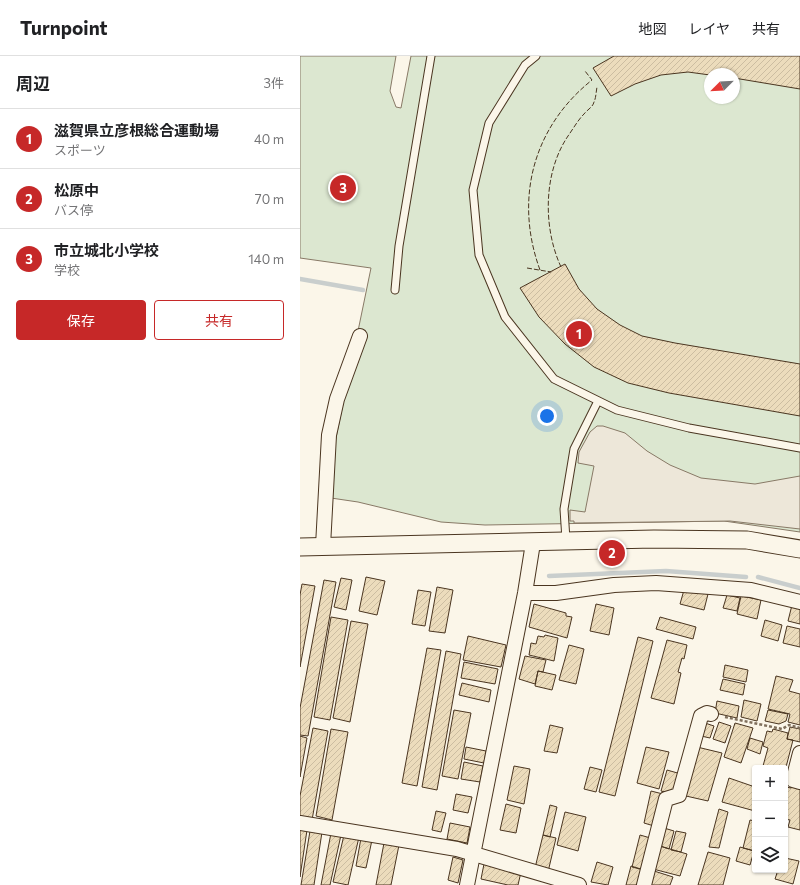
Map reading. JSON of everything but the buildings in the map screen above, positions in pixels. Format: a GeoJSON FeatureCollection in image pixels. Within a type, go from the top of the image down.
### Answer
{"type":"FeatureCollection","features":[{"type":"Feature","properties":{"kind":"street"},"geometry":{"type":"LineString","coordinates":[[323,546],[329,435],[337,398],[360,336]]}},
{"type":"Feature","properties":{"kind":"street"},"geometry":{"type":"LineString","coordinates":[[300,547],[533,543],[654,539],[747,540],[800,549]]}},
{"type":"Feature","properties":{"kind":"street"},"geometry":{"type":"LineString","coordinates":[[467,885],[525,593],[533,543]]}},
{"type":"Feature","properties":{"kind":"street"},"geometry":{"type":"LineString","coordinates":[[525,593],[556,593],[614,585],[656,583],[751,590],[800,602]]}},
{"type":"Feature","properties":{"kind":"street"},"geometry":{"type":"LineString","coordinates":[[644,885],[666,799],[679,795],[701,716],[707,713],[711,714]]}},
{"type":"Feature","properties":{"kind":"street"},"geometry":{"type":"LineString","coordinates":[[800,753],[793,780],[800,782]]}},
{"type":"Feature","properties":{"kind":"street"},"geometry":{"type":"LineString","coordinates":[[300,823],[457,849],[473,855],[579,885]]}},
{"type":"Feature","properties":{"kind":"lane"},"geometry":{"type":"LineString","coordinates":[[395,290],[399,246],[431,56]]}},
{"type":"Feature","properties":{"kind":"lane"},"geometry":{"type":"LineString","coordinates":[[536,56],[525,65],[489,123],[473,190],[479,256],[505,317],[554,378],[617,410],[689,428],[800,448]]}},
{"type":"Feature","properties":{"kind":"lane"},"geometry":{"type":"LineString","coordinates":[[566,542],[564,509],[574,449],[598,401]]}},
{"type":"Feature","properties":{"kind":"path"},"geometry":{"type":"LineString","coordinates":[[711,714],[782,728],[789,725],[800,728]]}},
{"type":"Feature","properties":{"kind":"green space"},"geometry":{"type":"Polygon","coordinates":[[[300,56],[396,56],[390,91],[396,107],[401,108],[411,56],[800,56],[800,532],[724,521],[485,525],[441,522],[358,502],[331,498],[325,491],[371,268],[300,258],[300,56]]]}},
{"type":"Feature","properties":{"kind":"shaded area"},"geometry":{"type":"Polygon","coordinates":[[[597,426],[603,426],[625,433],[647,451],[670,465],[701,478],[755,484],[800,476],[800,529],[730,521],[574,523],[574,521],[570,521],[570,510],[585,512],[594,466],[578,463],[579,452],[590,432],[597,426]]]}},
{"type":"Feature","properties":{"kind":"waterway"},"geometry":{"type":"LineString","coordinates":[[300,279],[363,290]]}},
{"type":"Feature","properties":{"kind":"waterway"},"geometry":{"type":"LineString","coordinates":[[549,576],[666,571],[746,577]]}},
{"type":"Feature","properties":{"kind":"waterway"},"geometry":{"type":"LineString","coordinates":[[758,577],[800,588]]}},
{"type":"Feature","properties":{"kind":"fence"},"geometry":{"type":"LineString","coordinates":[[540,270],[532,243],[529,217],[529,191],[534,166],[543,142],[555,120],[572,99],[592,80],[585,71]]}},
{"type":"Feature","properties":{"kind":"fence"},"geometry":{"type":"LineString","coordinates":[[561,267],[555,252],[551,235],[548,201],[550,183],[560,151],[568,136],[593,104],[597,87]]}},
{"type":"Feature","properties":{"kind":"fence"},"geometry":{"type":"LineString","coordinates":[[527,268],[551,272]]}},
{"type":"Feature","properties":{"kind":"place","name":"市立城北小学校"},"geometry":{"type":"Point","coordinates":[343,188]}},
{"type":"Feature","properties":{"kind":"place","name":"滋賀県立彦根総合運動場"},"geometry":{"type":"Point","coordinates":[579,334]}},
{"type":"Feature","properties":{"kind":"place","name":"松原中"},"geometry":{"type":"Point","coordinates":[612,553]}}]}
